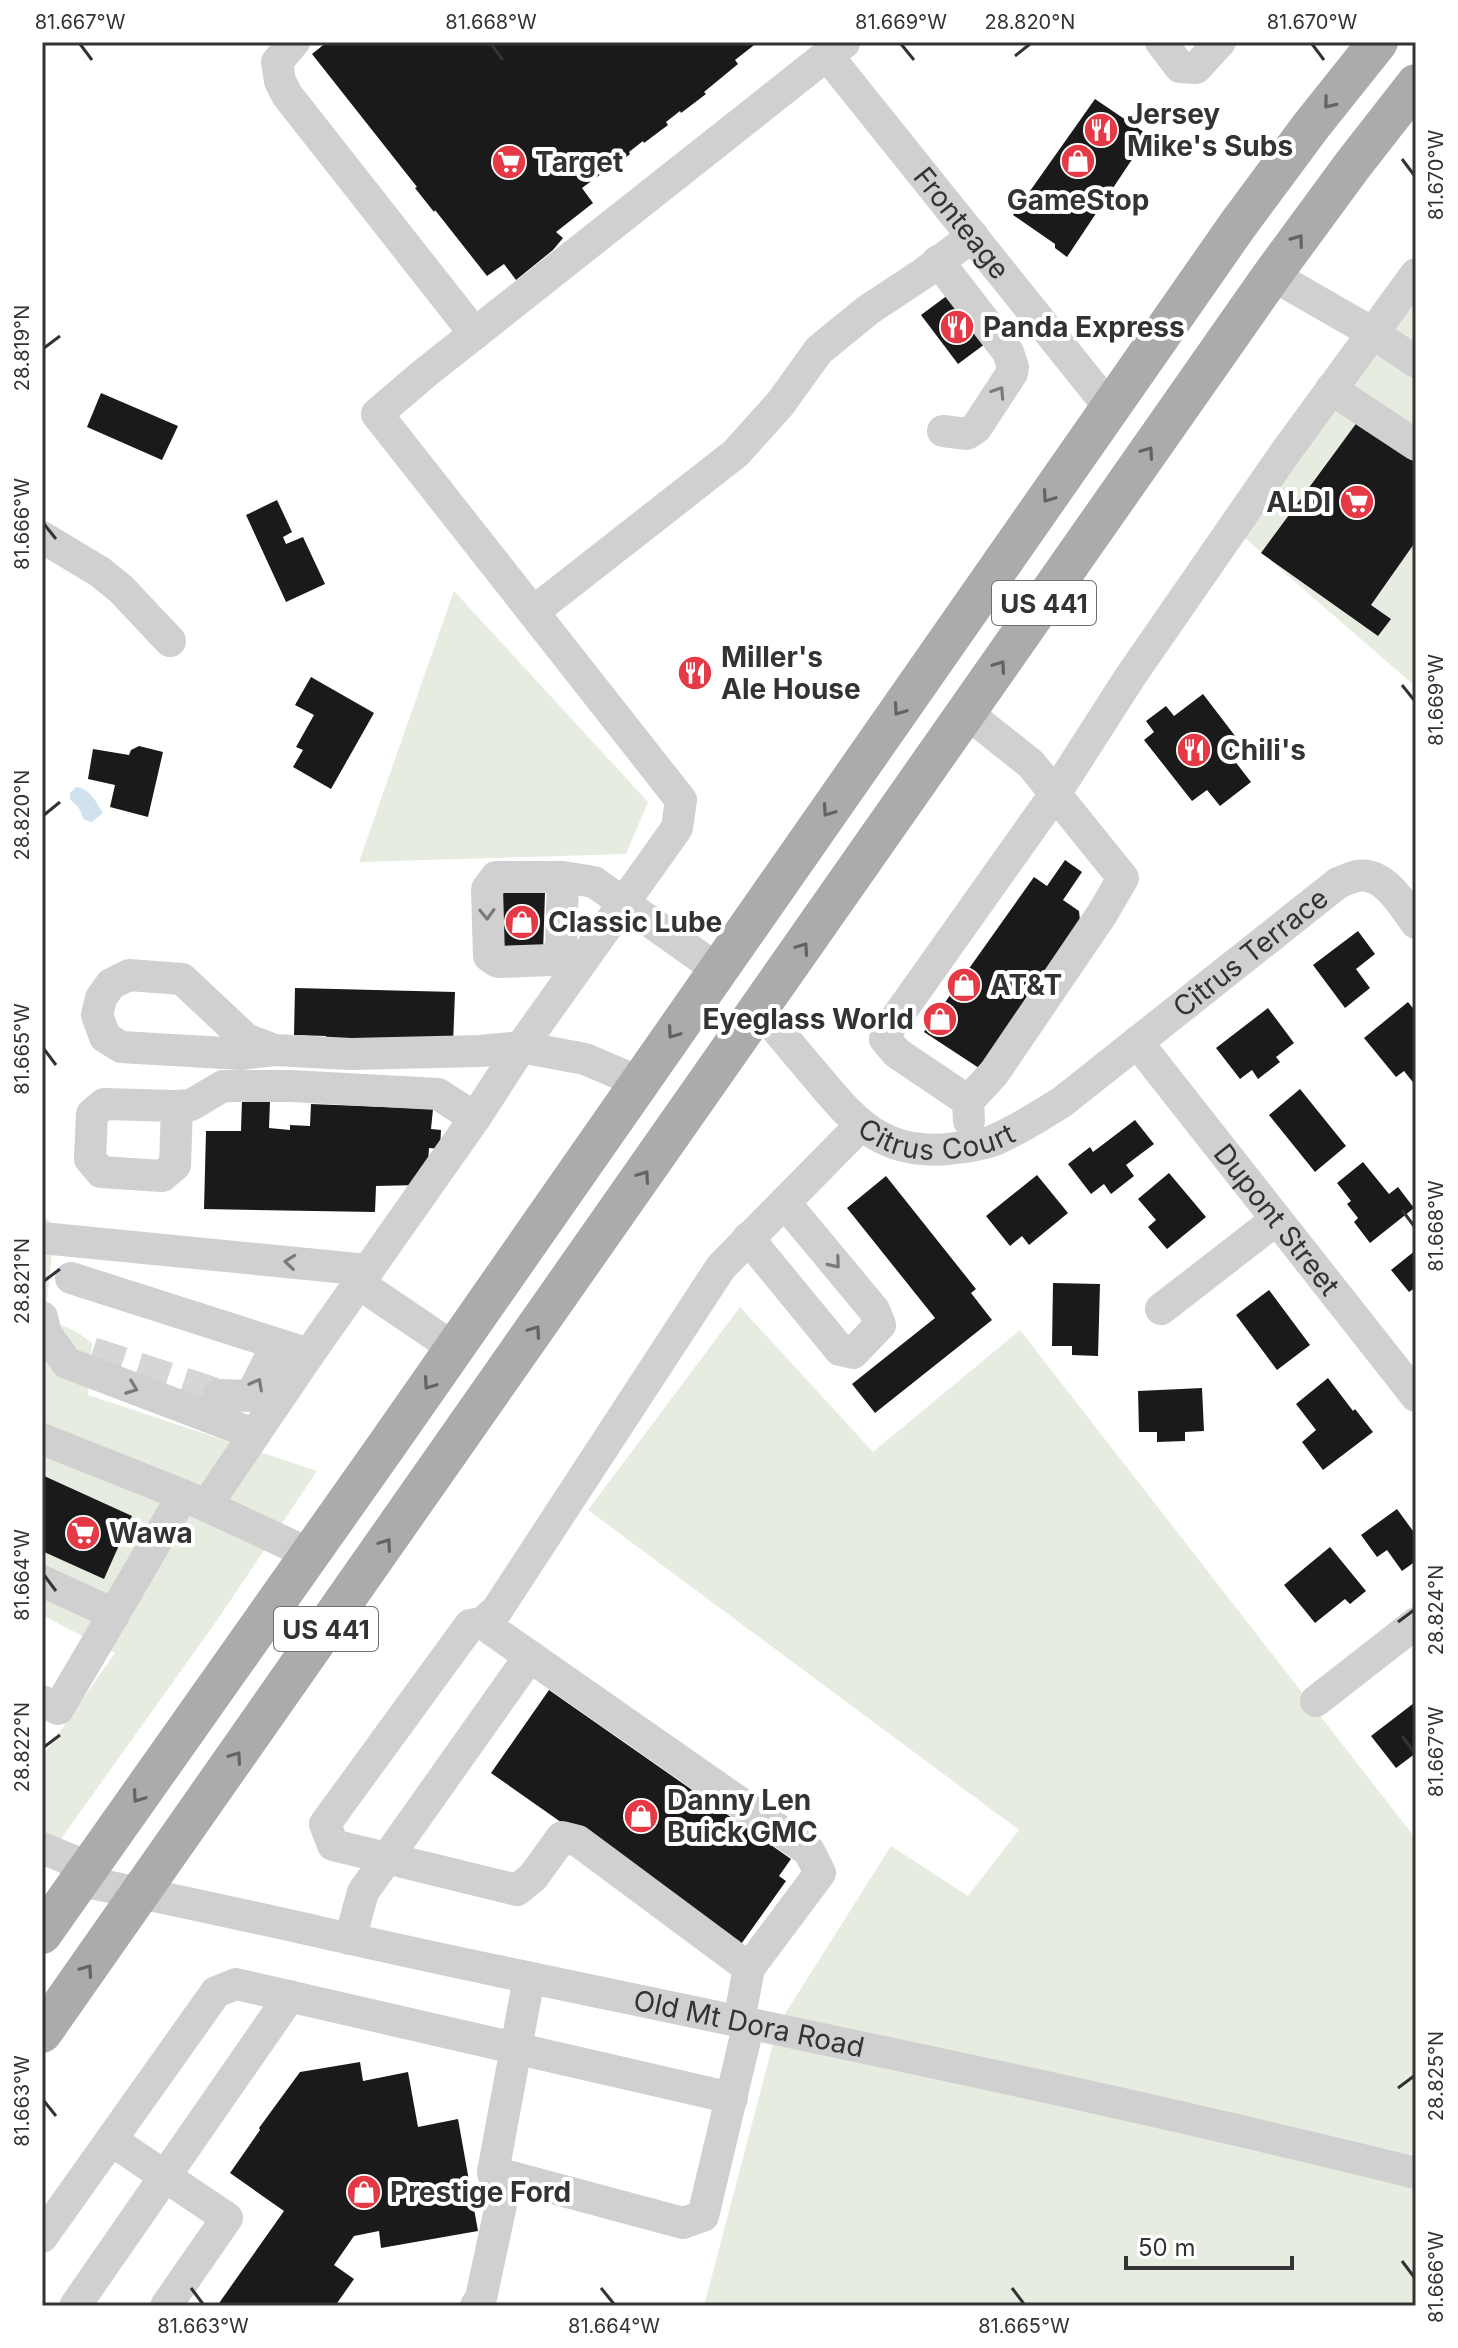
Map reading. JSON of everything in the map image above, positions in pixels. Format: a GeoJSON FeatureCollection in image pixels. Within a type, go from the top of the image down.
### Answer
{"type":"FeatureCollection","features":[{"type":"Feature","properties":{"kind":"main road","name":"US 441"},"geometry":{"type":"LineString","coordinates":[[42,1934],[69,1884],[310,1554],[1246,213],[1378,42]]}},
{"type":"Feature","properties":{"kind":"main road","name":"US 441"},"geometry":{"type":"LineString","coordinates":[[42,2033],[1272,275],[1416,84]]}},
{"type":"Feature","properties":{"kind":"main road"},"geometry":{"type":"LineString","coordinates":[[760,1009],[758,967],[798,854]]}},
{"type":"Feature","properties":{"kind":"main road"},"geometry":{"type":"LineString","coordinates":[[678,1127],[715,1018],[717,969]]}},
{"type":"Feature","properties":{"kind":"street"},"geometry":{"type":"LineString","coordinates":[[294,42],[277,62],[280,81],[287,95],[475,334]]}},
{"type":"Feature","properties":{"kind":"street"},"geometry":{"type":"LineString","coordinates":[[1161,42],[1180,67],[1196,68],[1220,42]]}},
{"type":"Feature","properties":{"kind":"street"},"geometry":{"type":"LineString","coordinates":[[42,1701],[58,1709],[114,1614],[194,1501],[254,1434],[475,1118],[521,1047],[677,828],[681,800],[377,414],[836,49]]}},
{"type":"Feature","properties":{"kind":"street","name":"Fronteage"},"geometry":{"type":"LineString","coordinates":[[836,49],[973,236],[1110,408]]}},
{"type":"Feature","properties":{"kind":"street"},"geometry":{"type":"LineString","coordinates":[[533,612],[736,453],[780,404],[819,350],[868,310],[973,236]]}},
{"type":"Feature","properties":{"kind":"street"},"geometry":{"type":"LineString","coordinates":[[938,261],[1008,352],[1013,367],[976,428],[967,434],[943,431]]}},
{"type":"Feature","properties":{"kind":"street"},"geometry":{"type":"LineString","coordinates":[[1272,275],[1373,333],[1416,362]]}},
{"type":"Feature","properties":{"kind":"street"},"geometry":{"type":"LineString","coordinates":[[968,1101],[897,1053],[885,1039],[887,1031],[1055,794],[1130,677],[1331,389],[1373,333],[1412,289]]}},
{"type":"Feature","properties":{"kind":"street"},"geometry":{"type":"LineString","coordinates":[[1331,389],[1416,445]]}},
{"type":"Feature","properties":{"kind":"street"},"geometry":{"type":"LineString","coordinates":[[42,537],[100,572],[121,589],[170,641]]}},
{"type":"Feature","properties":{"kind":"street"},"geometry":{"type":"LineString","coordinates":[[967,713],[1031,764],[1123,878],[994,1073],[968,1101],[971,1147]]}},
{"type":"Feature","properties":{"kind":"street","name":"Citrus Terrace"},"geometry":{"type":"LineString","coordinates":[[1137,1042],[1338,883],[1357,876],[1378,879],[1396,896],[1416,923]]}},
{"type":"Feature","properties":{"kind":"street"},"geometry":{"type":"LineString","coordinates":[[563,877],[594,882],[717,969]]}},
{"type":"Feature","properties":{"kind":"street"},"geometry":{"type":"LineString","coordinates":[[274,1050],[246,1039],[182,979],[129,975],[111,984],[101,998],[97,1015],[105,1037],[121,1047],[241,1054],[274,1050],[351,1054],[521,1047],[585,1059],[639,1082]]}},
{"type":"Feature","properties":{"kind":"street","name":"Citrus Court"},"geometry":{"type":"LineString","coordinates":[[760,1009],[839,1104],[861,1125],[900,1146],[929,1151],[971,1147],[1017,1130],[1062,1102],[1137,1042]]}},
{"type":"Feature","properties":{"kind":"street","name":"Dupont Street"},"geometry":{"type":"LineString","coordinates":[[1137,1042],[1416,1396]]}},
{"type":"Feature","properties":{"kind":"street"},"geometry":{"type":"LineString","coordinates":[[177,1106],[191,1105],[223,1086],[290,1086],[438,1094],[475,1118]]}},
{"type":"Feature","properties":{"kind":"street"},"geometry":{"type":"LineString","coordinates":[[749,1968],[578,1841],[562,1837],[533,1877],[517,1890],[333,1845],[325,1824],[470,1625],[482,1623],[497,1610],[721,1267],[861,1125]]}},
{"type":"Feature","properties":{"kind":"street"},"geometry":{"type":"LineString","coordinates":[[748,1238],[840,1350],[853,1353],[880,1325],[874,1310],[785,1203]]}},
{"type":"Feature","properties":{"kind":"street"},"geometry":{"type":"LineString","coordinates":[[1161,1309],[1276,1220]]}},
{"type":"Feature","properties":{"kind":"street"},"geometry":{"type":"LineString","coordinates":[[42,1238],[363,1276],[454,1348]]}},
{"type":"Feature","properties":{"kind":"street"},"geometry":{"type":"LineString","coordinates":[[71,1278],[309,1354]]}},
{"type":"Feature","properties":{"kind":"street"},"geometry":{"type":"LineString","coordinates":[[44,1325],[67,1363],[254,1434]]}},
{"type":"Feature","properties":{"kind":"street"},"geometry":{"type":"LineString","coordinates":[[44,1325],[92,1353]]}},
{"type":"Feature","properties":{"kind":"street"},"geometry":{"type":"LineString","coordinates":[[219,1395],[251,1396],[277,1344]]}},
{"type":"Feature","properties":{"kind":"street"},"geometry":{"type":"LineString","coordinates":[[42,1439],[194,1501],[310,1554]]}},
{"type":"Feature","properties":{"kind":"street"},"geometry":{"type":"LineString","coordinates":[[42,1581],[114,1614]]}},
{"type":"Feature","properties":{"kind":"street"},"geometry":{"type":"LineString","coordinates":[[482,1623],[809,1851],[820,1873],[749,1968],[732,2098],[703,2216],[683,2223],[493,2172]]}},
{"type":"Feature","properties":{"kind":"street"},"geometry":{"type":"LineString","coordinates":[[1316,1701],[1416,1623]]}},
{"type":"Feature","properties":{"kind":"street"},"geometry":{"type":"LineString","coordinates":[[350,1939],[363,1892],[530,1656]]}},
{"type":"Feature","properties":{"kind":"street","name":"Old Mt Dora Road"},"geometry":{"type":"LineString","coordinates":[[42,1848],[69,1884],[141,1893],[529,1978],[943,2063],[1416,2173]]}},
{"type":"Feature","properties":{"kind":"street"},"geometry":{"type":"LineString","coordinates":[[476,2306],[481,2298],[501,2205],[493,2172],[529,1978]]}},
{"type":"Feature","properties":{"kind":"street"},"geometry":{"type":"LineString","coordinates":[[42,2237],[216,1992],[236,1984],[732,2098]]}},
{"type":"Feature","properties":{"kind":"street"},"geometry":{"type":"LineString","coordinates":[[75,2306],[290,1996]]}},
{"type":"Feature","properties":{"kind":"street"},"geometry":{"type":"LineString","coordinates":[[111,2140],[227,2218],[166,2306]]}},
{"type":"Feature","properties":{"kind":"shaded area"},"geometry":{"type":"Polygon","coordinates":[[[1416,279],[1416,687],[1231,526],[1416,279]]]}},
{"type":"Feature","properties":{"kind":"shaded area"},"geometry":{"type":"Polygon","coordinates":[[[454,591],[648,802],[626,854],[359,862],[454,591]]]}},
{"type":"Feature","properties":{"kind":"shaded area"},"geometry":{"type":"Polygon","coordinates":[[[42,1214],[55,1227],[45,1318],[77,1332],[92,1343],[88,1395],[317,1471],[220,1616],[58,1843],[42,1836],[42,1757],[115,1653],[42,1615],[42,1214]]]}},
{"type":"Feature","properties":{"kind":"shaded area"},"geometry":{"type":"Polygon","coordinates":[[[740,1307],[873,1452],[1020,1330],[1416,1839],[1416,2161],[783,2017],[891,1846],[968,1896],[1019,1830],[588,1510],[740,1307]]]}},
{"type":"Feature","properties":{"kind":"shaded area"},"geometry":{"type":"Polygon","coordinates":[[[774,2040],[1416,2185],[1416,2306],[704,2306],[774,2040]]]}},
{"type":"Feature","properties":{"kind":"water"},"geometry":{"type":"Polygon","coordinates":[[[76,787],[89,793],[103,813],[92,822],[84,820],[79,808],[70,799],[70,793],[76,787]]]}},
{"type":"Feature","properties":{"kind":"building","name":"Target"},"geometry":{"type":"Polygon","coordinates":[[[327,42],[758,42],[735,60],[738,64],[704,92],[706,94],[666,122],[668,125],[629,152],[607,173],[605,171],[582,188],[593,203],[556,232],[563,238],[553,250],[516,280],[504,264],[487,276],[434,212],[312,54],[327,42]]]}},
{"type":"Feature","properties":{"kind":"building"},"geometry":{"type":"Polygon","coordinates":[[[1095,99],[1151,137],[1136,159],[1133,158],[1067,257],[1055,248],[1055,244],[1013,215],[1095,99]]]}},
{"type":"Feature","properties":{"kind":"building","name":"Panda Express"},"geometry":{"type":"Polygon","coordinates":[[[956,289],[993,338],[958,364],[921,315],[956,289]]]}},
{"type":"Feature","properties":{"kind":"building"},"geometry":{"type":"Polygon","coordinates":[[[101,393],[178,426],[162,460],[87,427],[101,393]]]}},
{"type":"Feature","properties":{"kind":"building","name":"ALDI"},"geometry":{"type":"Polygon","coordinates":[[[1358,421],[1416,463],[1416,541],[1371,605],[1391,619],[1378,636],[1261,553],[1358,421]]]}},
{"type":"Feature","properties":{"kind":"building"},"geometry":{"type":"Polygon","coordinates":[[[277,500],[292,532],[283,537],[286,544],[303,537],[325,584],[286,602],[246,515],[277,500]]]}},
{"type":"Feature","properties":{"kind":"building"},"geometry":{"type":"Polygon","coordinates":[[[311,677],[374,713],[331,789],[293,767],[303,750],[296,747],[314,715],[295,705],[311,677]]]}},
{"type":"Feature","properties":{"kind":"building","name":"Chili's"},"geometry":{"type":"Polygon","coordinates":[[[1203,694],[1242,745],[1230,755],[1251,782],[1220,806],[1207,790],[1192,801],[1144,740],[1154,732],[1146,721],[1166,706],[1174,716],[1203,694]]]}},
{"type":"Feature","properties":{"kind":"building"},"geometry":{"type":"Polygon","coordinates":[[[139,746],[163,752],[148,817],[110,807],[115,785],[88,779],[93,749],[129,755],[139,746]]]}},
{"type":"Feature","properties":{"kind":"building"},"geometry":{"type":"Polygon","coordinates":[[[1065,860],[1082,872],[1063,900],[1079,911],[1080,921],[982,1070],[924,1032],[1034,877],[1047,886],[1065,860]]]}},
{"type":"Feature","properties":{"kind":"building","name":"Classic Lube"},"geometry":{"type":"Polygon","coordinates":[[[502,891],[545,893],[543,953],[500,952],[502,891]]]}},
{"type":"Feature","properties":{"kind":"building"},"geometry":{"type":"Polygon","coordinates":[[[1358,931],[1375,954],[1356,969],[1370,988],[1345,1008],[1313,965],[1358,931]]]}},
{"type":"Feature","properties":{"kind":"building"},"geometry":{"type":"Polygon","coordinates":[[[295,988],[455,992],[453,1044],[294,1035],[295,988]]]}},
{"type":"Feature","properties":{"kind":"building"},"geometry":{"type":"Polygon","coordinates":[[[1408,1002],[1416,1012],[1416,1086],[1404,1071],[1396,1077],[1364,1038],[1408,1002]]]}},
{"type":"Feature","properties":{"kind":"building"},"geometry":{"type":"Polygon","coordinates":[[[1268,1008],[1294,1043],[1276,1057],[1280,1062],[1258,1079],[1252,1070],[1240,1079],[1216,1048],[1268,1008]]]}},
{"type":"Feature","properties":{"kind":"building"},"geometry":{"type":"Polygon","coordinates":[[[1300,1089],[1346,1146],[1315,1172],[1269,1115],[1300,1089]]]}},
{"type":"Feature","properties":{"kind":"building"},"geometry":{"type":"Polygon","coordinates":[[[242,1100],[270,1101],[269,1128],[290,1130],[290,1125],[310,1126],[311,1104],[433,1109],[431,1129],[441,1130],[440,1149],[429,1148],[428,1164],[419,1185],[376,1186],[375,1212],[204,1209],[206,1131],[241,1131],[242,1100]]]}},
{"type":"Feature","properties":{"kind":"building"},"geometry":{"type":"Polygon","coordinates":[[[1135,1120],[1154,1144],[1126,1165],[1134,1176],[1111,1194],[1104,1184],[1091,1194],[1068,1164],[1090,1147],[1093,1152],[1135,1120]]]}},
{"type":"Feature","properties":{"kind":"building"},"geometry":{"type":"Polygon","coordinates":[[[1363,1162],[1389,1194],[1398,1187],[1414,1208],[1370,1243],[1354,1222],[1358,1218],[1347,1204],[1351,1201],[1337,1183],[1363,1162]]]}},
{"type":"Feature","properties":{"kind":"building"},"geometry":{"type":"Polygon","coordinates":[[[1169,1173],[1206,1217],[1167,1249],[1148,1227],[1156,1220],[1138,1199],[1169,1173]]]}},
{"type":"Feature","properties":{"kind":"building"},"geometry":{"type":"Polygon","coordinates":[[[1037,1175],[1068,1213],[1029,1245],[1022,1236],[1010,1246],[986,1216],[1037,1175]]]}},
{"type":"Feature","properties":{"kind":"building"},"geometry":{"type":"Polygon","coordinates":[[[886,1176],[976,1289],[971,1293],[992,1320],[875,1413],[852,1384],[935,1318],[847,1208],[886,1176]]]}},
{"type":"Feature","properties":{"kind":"building"},"geometry":{"type":"Polygon","coordinates":[[[1416,1250],[1416,1287],[1409,1292],[1391,1270],[1416,1250]]]}},
{"type":"Feature","properties":{"kind":"building"},"geometry":{"type":"Polygon","coordinates":[[[1053,1283],[1100,1284],[1098,1356],[1072,1355],[1072,1346],[1052,1346],[1053,1283]]]}},
{"type":"Feature","properties":{"kind":"building"},"geometry":{"type":"Polygon","coordinates":[[[1269,1290],[1310,1345],[1277,1370],[1236,1315],[1269,1290]]]}},
{"type":"Feature","properties":{"kind":"building"},"geometry":{"type":"Polygon","coordinates":[[[1328,1378],[1373,1432],[1323,1470],[1302,1442],[1316,1430],[1296,1404],[1328,1378]]]}},
{"type":"Feature","properties":{"kind":"building"},"geometry":{"type":"Polygon","coordinates":[[[1202,1388],[1204,1431],[1185,1432],[1185,1441],[1157,1442],[1157,1432],[1139,1432],[1138,1391],[1202,1388]]]}},
{"type":"Feature","properties":{"kind":"building","name":"Wawa"},"geometry":{"type":"Polygon","coordinates":[[[42,1475],[132,1516],[104,1579],[42,1551],[42,1475]]]}},
{"type":"Feature","properties":{"kind":"building"},"geometry":{"type":"Polygon","coordinates":[[[1397,1509],[1413,1531],[1416,1529],[1416,1561],[1402,1571],[1387,1550],[1377,1557],[1361,1535],[1397,1509]]]}},
{"type":"Feature","properties":{"kind":"building"},"geometry":{"type":"Polygon","coordinates":[[[1330,1547],[1366,1591],[1350,1604],[1345,1599],[1315,1623],[1284,1585],[1330,1547]]]}},
{"type":"Feature","properties":{"kind":"building","name":"Danny Len Buick GMC"},"geometry":{"type":"Polygon","coordinates":[[[549,1690],[791,1859],[779,1876],[786,1881],[739,1947],[491,1773],[549,1690]]]}},
{"type":"Feature","properties":{"kind":"building"},"geometry":{"type":"Polygon","coordinates":[[[1414,1703],[1416,1753],[1396,1768],[1371,1736],[1414,1703]]]}},
{"type":"Feature","properties":{"kind":"building","name":"Prestige Ford"},"geometry":{"type":"Polygon","coordinates":[[[360,2062],[363,2081],[408,2072],[418,2127],[458,2119],[478,2231],[381,2248],[379,2231],[354,2236],[334,2265],[354,2279],[335,2306],[217,2306],[284,2211],[230,2173],[300,2072],[360,2062]]]}},
{"type":"Feature","properties":{"kind":"tunnel"},"geometry":{"type":"LineString","coordinates":[[92,1353],[219,1395]]}},
{"type":"Feature","properties":{"kind":"place","name":"Jersey Mike's Subs"},"geometry":{"type":"Point","coordinates":[1101,130]}},
{"type":"Feature","properties":{"kind":"place","name":"GameStop"},"geometry":{"type":"Point","coordinates":[1078,161]}},
{"type":"Feature","properties":{"kind":"place","name":"Target"},"geometry":{"type":"Point","coordinates":[509,162]}},
{"type":"Feature","properties":{"kind":"place","name":"Panda Express"},"geometry":{"type":"Point","coordinates":[957,327]}},
{"type":"Feature","properties":{"kind":"place","name":"ALDI"},"geometry":{"type":"Point","coordinates":[1357,502]}},
{"type":"Feature","properties":{"kind":"place","name":"Miller's Ale House"},"geometry":{"type":"Point","coordinates":[695,673]}},
{"type":"Feature","properties":{"kind":"place","name":"Chili's"},"geometry":{"type":"Point","coordinates":[1194,750]}},
{"type":"Feature","properties":{"kind":"place","name":"Classic Lube"},"geometry":{"type":"Point","coordinates":[522,922]}},
{"type":"Feature","properties":{"kind":"place","name":"AT&T"},"geometry":{"type":"Point","coordinates":[964,985]}},
{"type":"Feature","properties":{"kind":"place","name":"Eyeglass World"},"geometry":{"type":"Point","coordinates":[940,1019]}},
{"type":"Feature","properties":{"kind":"place","name":"Wawa"},"geometry":{"type":"Point","coordinates":[83,1533]}},
{"type":"Feature","properties":{"kind":"place","name":"Danny Len Buick GMC"},"geometry":{"type":"Point","coordinates":[641,1816]}},
{"type":"Feature","properties":{"kind":"place","name":"Prestige Ford"},"geometry":{"type":"Point","coordinates":[364,2192]}}]}
